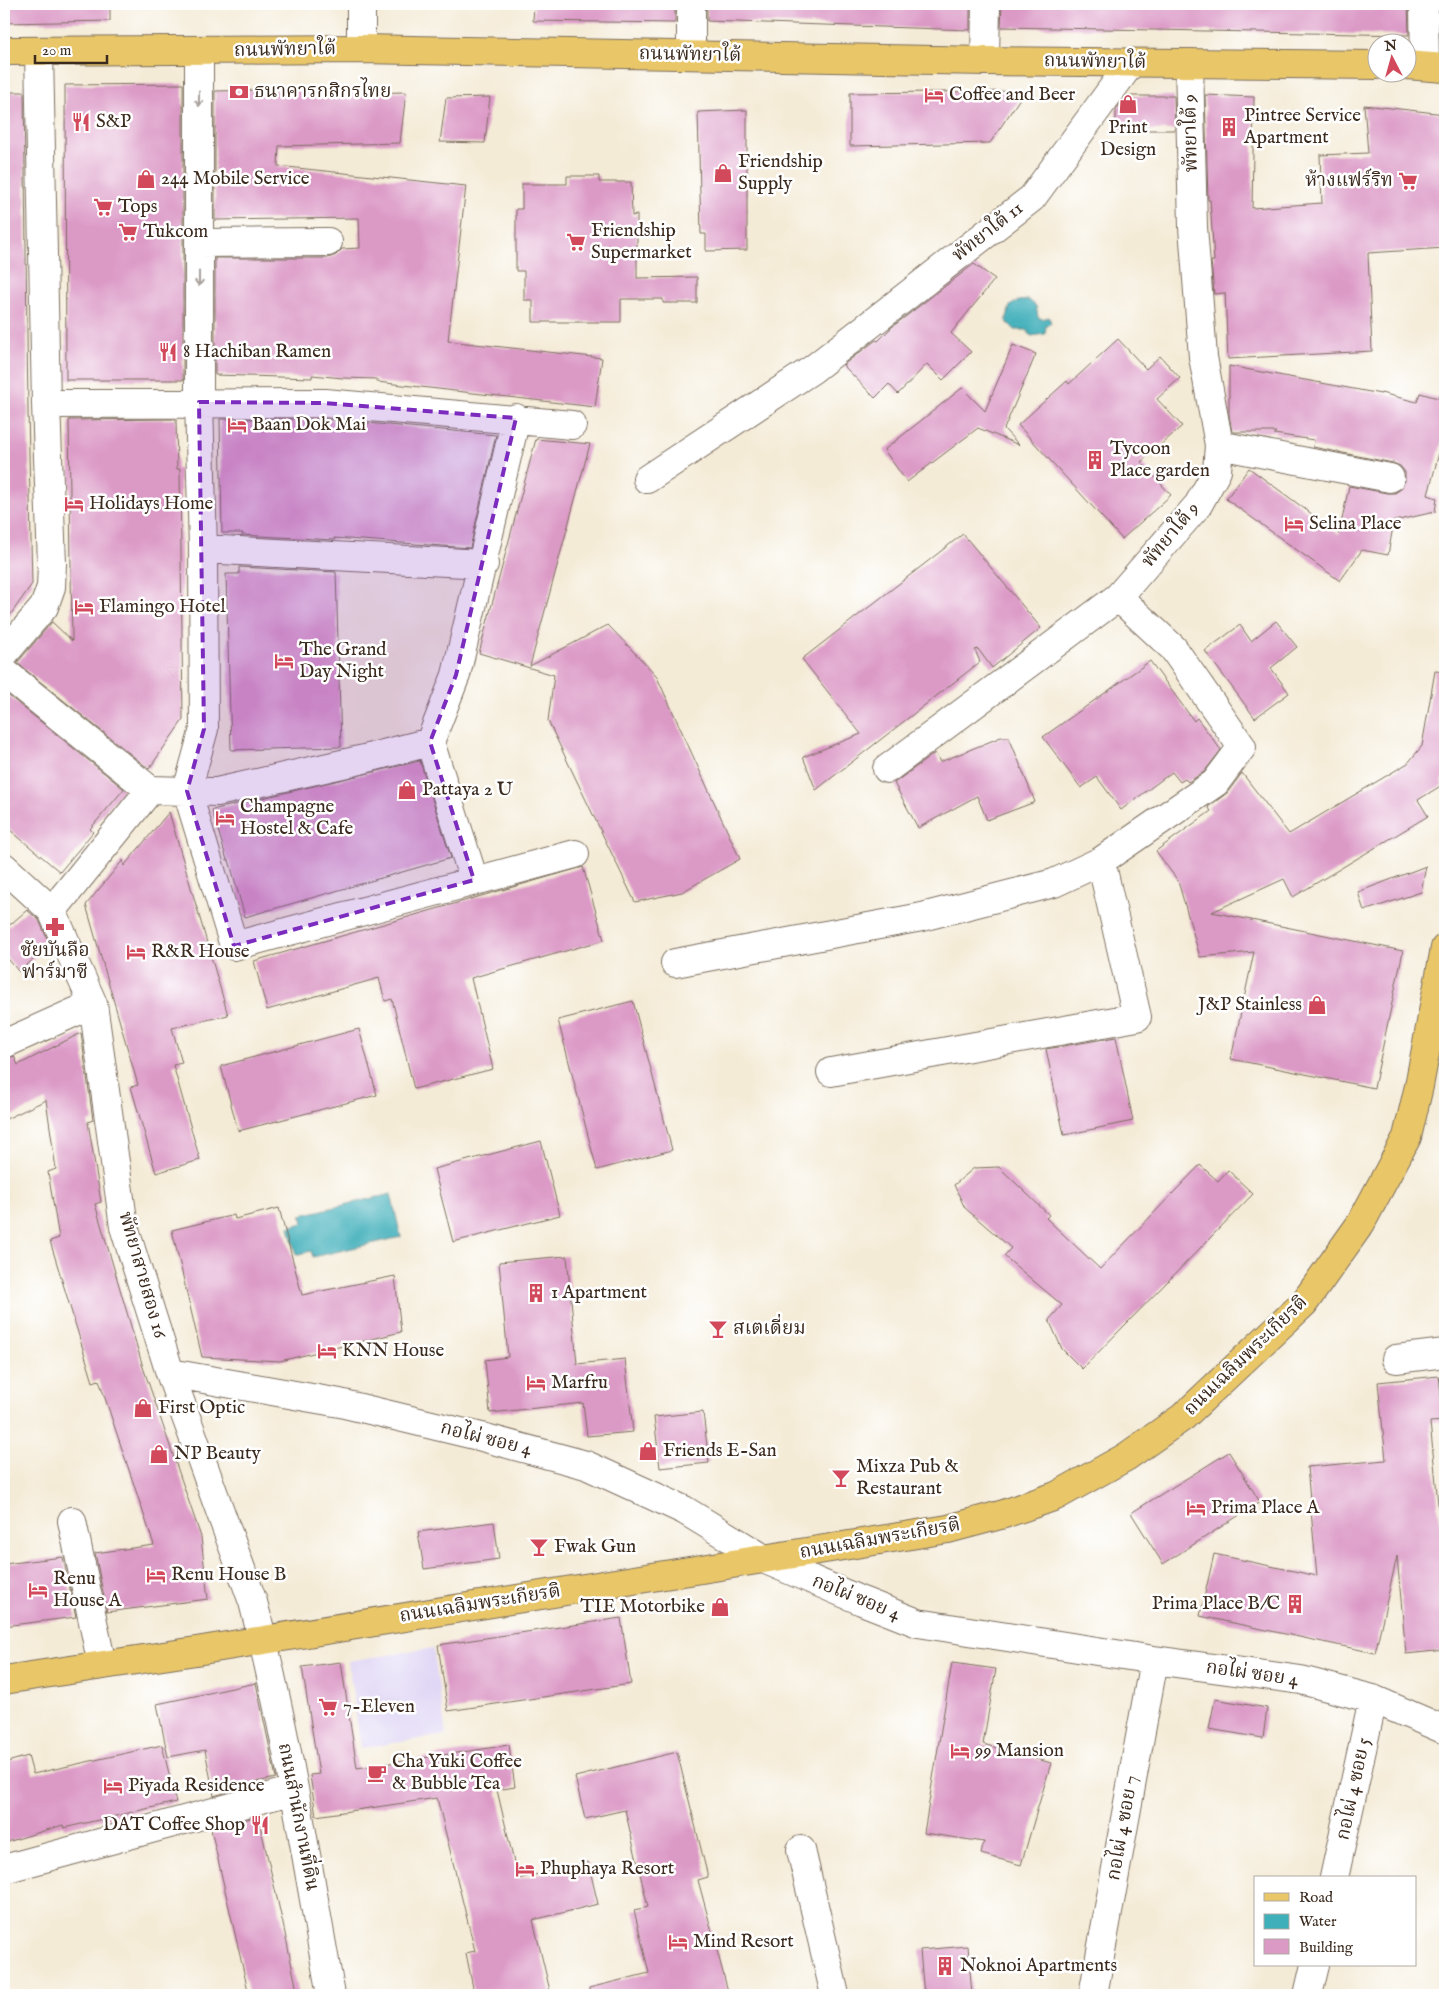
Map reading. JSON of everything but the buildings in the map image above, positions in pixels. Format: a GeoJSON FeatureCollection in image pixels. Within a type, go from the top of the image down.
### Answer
{"type":"FeatureCollection","features":[{"type":"Feature","properties":{"kind":"main road","name":"ถนนพัทยาใต้"},"geometry":{"type":"LineString","coordinates":[[4,51],[361,49],[985,61],[1366,65]]}},
{"type":"Feature","properties":{"kind":"main road","name":"ถนนเฉลิมพระเกียรติ"},"geometry":{"type":"LineString","coordinates":[[4,1680],[766,1560],[948,1529],[1004,1514],[1056,1496],[1126,1457],[1183,1417],[1263,1344],[1304,1303],[1361,1223],[1407,1137],[1419,1086],[1445,948]]}},
{"type":"Feature","properties":{"kind":"street"},"geometry":{"type":"LineString","coordinates":[[361,4],[361,49]]}},
{"type":"Feature","properties":{"kind":"street"},"geometry":{"type":"LineString","coordinates":[[691,4],[691,56]]}},
{"type":"Feature","properties":{"kind":"street"},"geometry":{"type":"LineString","coordinates":[[985,61],[986,4]]}},
{"type":"Feature","properties":{"kind":"street"},"geometry":{"type":"LineString","coordinates":[[1424,4],[1426,66]]}},
{"type":"Feature","properties":{"kind":"street"},"geometry":{"type":"LineString","coordinates":[[4,654],[44,607],[51,587],[52,564],[46,404],[39,51]]}},
{"type":"Feature","properties":{"kind":"street"},"geometry":{"type":"LineString","coordinates":[[199,51],[199,402],[203,550],[204,729],[187,792],[234,946],[575,854]]}},
{"type":"Feature","properties":{"kind":"street","name":"พัทยาใต้ 11"},"geometry":{"type":"LineString","coordinates":[[647,479],[813,369],[1032,198],[1130,63]]}},
{"type":"Feature","properties":{"kind":"street","name":"พัทยาใต้ 9"},"geometry":{"type":"LineString","coordinates":[[887,769],[1118,597],[1198,505],[1218,472],[1220,445],[1203,357],[1192,226],[1189,63]]}},
{"type":"Feature","properties":{"kind":"street"},"geometry":{"type":"LineString","coordinates":[[199,243],[328,242]]}},
{"type":"Feature","properties":{"kind":"street"},"geometry":{"type":"LineString","coordinates":[[46,404],[325,402],[516,418],[572,425]]}},
{"type":"Feature","properties":{"kind":"street"},"geometry":{"type":"LineString","coordinates":[[474,880],[430,742],[456,676],[484,564],[516,418]]}},
{"type":"Feature","properties":{"kind":"street"},"geometry":{"type":"LineString","coordinates":[[1220,445],[1390,478]]}},
{"type":"Feature","properties":{"kind":"street"},"geometry":{"type":"LineString","coordinates":[[203,550],[484,564]]}},
{"type":"Feature","properties":{"kind":"street"},"geometry":{"type":"LineString","coordinates":[[675,963],[922,917],[1054,883],[1102,860],[1214,783],[1242,747],[1174,648],[1118,597]]}},
{"type":"Feature","properties":{"kind":"street"},"geometry":{"type":"LineString","coordinates":[[4,672],[150,790],[217,792],[360,760],[430,742]]}},
{"type":"Feature","properties":{"kind":"street"},"geometry":{"type":"LineString","coordinates":[[52,911],[150,790]]}},
{"type":"Feature","properties":{"kind":"street"},"geometry":{"type":"LineString","coordinates":[[831,1072],[1137,1017],[1102,860]]}},
{"type":"Feature","properties":{"kind":"street","name":"พัทยาสายสอง 16"},"geometry":{"type":"LineString","coordinates":[[4,867],[52,911],[93,1004],[124,1227],[170,1373],[253,1602],[263,1639]]}},
{"type":"Feature","properties":{"kind":"street"},"geometry":{"type":"LineString","coordinates":[[4,1044],[93,1004]]}},
{"type":"Feature","properties":{"kind":"street"},"geometry":{"type":"LineString","coordinates":[[1396,1360],[1445,1353]]}},
{"type":"Feature","properties":{"kind":"street","name":"กอไผ่ ซอย 4"},"geometry":{"type":"LineString","coordinates":[[170,1373],[340,1403],[482,1436],[586,1465],[684,1510],[766,1560],[918,1623],[1154,1660],[1301,1680],[1374,1700],[1445,1730]]}},
{"type":"Feature","properties":{"kind":"street"},"geometry":{"type":"LineString","coordinates":[[72,1521],[102,1665]]}},
{"type":"Feature","properties":{"kind":"street","name":"ถนนสำนักงานที่ดิน"},"geometry":{"type":"LineString","coordinates":[[263,1639],[294,1790],[331,1995]]}},
{"type":"Feature","properties":{"kind":"street","name":"กอไผ่ 4 ซอย 7"},"geometry":{"type":"LineString","coordinates":[[1093,1995],[1154,1660]]}},
{"type":"Feature","properties":{"kind":"street","name":"กอไผ่ 4 ซอย 5"},"geometry":{"type":"LineString","coordinates":[[1334,1876],[1374,1700]]}},
{"type":"Feature","properties":{"kind":"street"},"geometry":{"type":"LineString","coordinates":[[4,1869],[294,1790]]}},
{"type":"Feature","properties":{"kind":"street"},"geometry":{"type":"LineString","coordinates":[[801,1850],[835,1995]]}},
{"type":"Feature","properties":{"kind":"street"},"geometry":{"type":"LineString","coordinates":[[1308,1995],[1315,1966]]}},
{"type":"Feature","properties":{"kind":"highlighted area"},"geometry":{"type":"Polygon","coordinates":[[[199,402],[325,403],[516,418],[456,675],[430,742],[474,880],[234,946],[187,791],[204,729],[199,402]]]}},
{"type":"Feature","properties":{"kind":"shaded area"},"geometry":{"type":"Polygon","coordinates":[[[433,1648],[446,1735],[361,1748],[348,1661],[433,1648]]]}},
{"type":"Feature","properties":{"kind":"water"},"geometry":{"type":"Polygon","coordinates":[[[1029,300],[1036,306],[1038,317],[1042,319],[1049,317],[1051,323],[1046,326],[1045,334],[1031,336],[1027,330],[1015,330],[1006,321],[1010,306],[1018,301],[1029,300]]]}},
{"type":"Feature","properties":{"kind":"water"},"geometry":{"type":"Polygon","coordinates":[[[391,1194],[401,1237],[313,1257],[311,1251],[296,1255],[289,1227],[303,1223],[301,1215],[391,1194]]]}},
{"type":"Feature","properties":{"kind":"place","name":"ธนาคารกสิกรไทย"},"geometry":{"type":"Point","coordinates":[239,92]}},
{"type":"Feature","properties":{"kind":"place","name":"Coffee and Beer"},"geometry":{"type":"Point","coordinates":[934,95]}},
{"type":"Feature","properties":{"kind":"place","name":"Print Design"},"geometry":{"type":"Point","coordinates":[1128,104]}},
{"type":"Feature","properties":{"kind":"place","name":"S&P"},"geometry":{"type":"Point","coordinates":[81,122]}},
{"type":"Feature","properties":{"kind":"place","name":"Pintree Service Apartment"},"geometry":{"type":"Point","coordinates":[1229,127]}},
{"type":"Feature","properties":{"kind":"place","name":"Friendship Supply"},"geometry":{"type":"Point","coordinates":[723,173]}},
{"type":"Feature","properties":{"kind":"place","name":"244 Mobile Service"},"geometry":{"type":"Point","coordinates":[146,179]}},
{"type":"Feature","properties":{"kind":"place","name":"ห้างแฟร์ริท"},"geometry":{"type":"Point","coordinates":[1408,181]}},
{"type":"Feature","properties":{"kind":"place","name":"Tops"},"geometry":{"type":"Point","coordinates":[103,207]}},
{"type":"Feature","properties":{"kind":"place","name":"Tukcom"},"geometry":{"type":"Point","coordinates":[128,232]}},
{"type":"Feature","properties":{"kind":"place","name":"Friendship Supermarket"},"geometry":{"type":"Point","coordinates":[576,242]}},
{"type":"Feature","properties":{"kind":"place","name":"8 Hachiban Ramen"},"geometry":{"type":"Point","coordinates":[168,352]}},
{"type":"Feature","properties":{"kind":"place","name":"Baan Dok Mai"},"geometry":{"type":"Point","coordinates":[237,425]}},
{"type":"Feature","properties":{"kind":"place","name":"Tycoon Place garden"},"geometry":{"type":"Point","coordinates":[1095,460]}},
{"type":"Feature","properties":{"kind":"place","name":"Holidays Home"},"geometry":{"type":"Point","coordinates":[74,504]}},
{"type":"Feature","properties":{"kind":"place","name":"Selina Place"},"geometry":{"type":"Point","coordinates":[1294,524]}},
{"type":"Feature","properties":{"kind":"place","name":"Flamingo Hotel"},"geometry":{"type":"Point","coordinates":[84,607]}},
{"type":"Feature","properties":{"kind":"place","name":"The Grand Day Night"},"geometry":{"type":"Point","coordinates":[284,661]}},
{"type":"Feature","properties":{"kind":"place","name":"Pattaya 2 U"},"geometry":{"type":"Point","coordinates":[407,790]}},
{"type":"Feature","properties":{"kind":"place","name":"Champagne Hostel & Cafe"},"geometry":{"type":"Point","coordinates":[225,818]}},
{"type":"Feature","properties":{"kind":"place","name":"ชัยบันลือ ฟาร์มาซี"},"geometry":{"type":"Point","coordinates":[55,927]}},
{"type":"Feature","properties":{"kind":"place","name":"R&R House"},"geometry":{"type":"Point","coordinates":[136,952]}},
{"type":"Feature","properties":{"kind":"place","name":"J&P Stainless"},"geometry":{"type":"Point","coordinates":[1317,1005]}},
{"type":"Feature","properties":{"kind":"place","name":"1 Apartment"},"geometry":{"type":"Point","coordinates":[536,1293]}},
{"type":"Feature","properties":{"kind":"place","name":"สเตเดี่ยม"},"geometry":{"type":"Point","coordinates":[718,1329]}},
{"type":"Feature","properties":{"kind":"place","name":"KNN House"},"geometry":{"type":"Point","coordinates":[327,1351]}},
{"type":"Feature","properties":{"kind":"place","name":"Marfru"},"geometry":{"type":"Point","coordinates":[536,1383]}},
{"type":"Feature","properties":{"kind":"place","name":"First Optic"},"geometry":{"type":"Point","coordinates":[143,1408]}},
{"type":"Feature","properties":{"kind":"place","name":"Friends E-San"},"geometry":{"type":"Point","coordinates":[648,1451]}},
{"type":"Feature","properties":{"kind":"place","name":"NP Beauty"},"geometry":{"type":"Point","coordinates":[159,1454]}},
{"type":"Feature","properties":{"kind":"place","name":"Mixza Pub & Restaurant"},"geometry":{"type":"Point","coordinates":[841,1478]}},
{"type":"Feature","properties":{"kind":"place","name":"Prima Place A"},"geometry":{"type":"Point","coordinates":[1196,1508]}},
{"type":"Feature","properties":{"kind":"place","name":"Fwak Gun"},"geometry":{"type":"Point","coordinates":[539,1547]}},
{"type":"Feature","properties":{"kind":"place","name":"Renu House B"},"geometry":{"type":"Point","coordinates":[156,1575]}},
{"type":"Feature","properties":{"kind":"place","name":"Renu House A"},"geometry":{"type":"Point","coordinates":[38,1590]}},
{"type":"Feature","properties":{"kind":"place","name":"Prima Place B/C"},"geometry":{"type":"Point","coordinates":[1295,1604]}},
{"type":"Feature","properties":{"kind":"place","name":"TIE Motorbike"},"geometry":{"type":"Point","coordinates":[720,1607]}},
{"type":"Feature","properties":{"kind":"place","name":"7-Eleven"},"geometry":{"type":"Point","coordinates":[328,1707]}},
{"type":"Feature","properties":{"kind":"place","name":"99 Mansion"},"geometry":{"type":"Point","coordinates":[960,1751]}},
{"type":"Feature","properties":{"kind":"place","name":"Cha Yuki Coffee & Bubble Tea"},"geometry":{"type":"Point","coordinates":[377,1773]}},
{"type":"Feature","properties":{"kind":"place","name":"Piyada Residence"},"geometry":{"type":"Point","coordinates":[113,1786]}},
{"type":"Feature","properties":{"kind":"place","name":"DAT Coffee Shop"},"geometry":{"type":"Point","coordinates":[260,1825]}},
{"type":"Feature","properties":{"kind":"place","name":"Phuphaya Resort"},"geometry":{"type":"Point","coordinates":[525,1869]}},
{"type":"Feature","properties":{"kind":"place","name":"Mind Resort"},"geometry":{"type":"Point","coordinates":[678,1942]}},
{"type":"Feature","properties":{"kind":"place","name":"Noknoi Apartments"},"geometry":{"type":"Point","coordinates":[945,1966]}}]}
